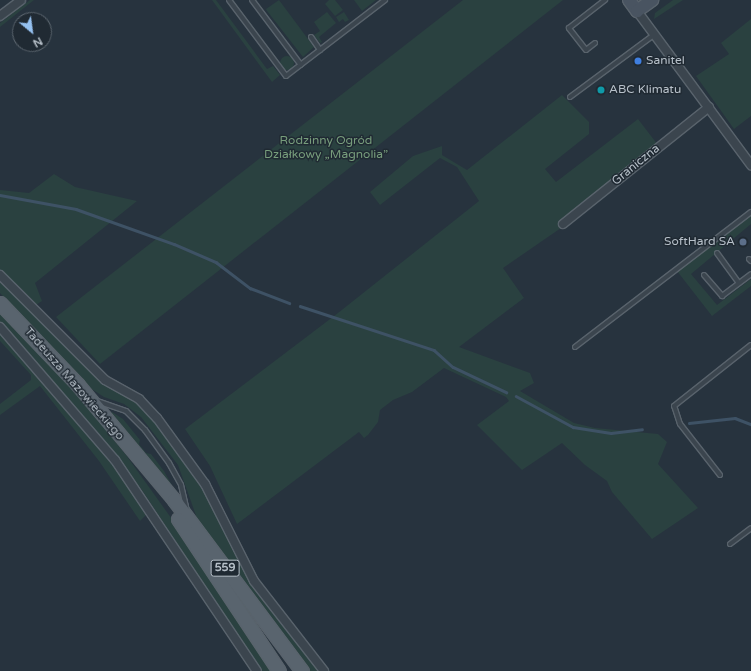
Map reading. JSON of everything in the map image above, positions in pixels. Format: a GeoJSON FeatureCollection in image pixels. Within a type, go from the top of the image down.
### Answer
{"type":"FeatureCollection","features":[{"type":"Feature","properties":{"kind":"main road","name":"Tadeusza Mazowieckiego"},"geometry":{"type":"LineString","coordinates":[[0,303],[88,398],[190,520],[302,671]]}},
{"type":"Feature","properties":{"kind":"main road","name":"Tadeusza Mazowieckiego"},"geometry":{"type":"LineString","coordinates":[[145,467],[279,671]]}},
{"type":"Feature","properties":{"kind":"street"},"geometry":{"type":"LineString","coordinates":[[0,16],[21,0]]}},
{"type":"Feature","properties":{"kind":"street"},"geometry":{"type":"LineString","coordinates":[[629,0],[655,33],[751,165]]}},
{"type":"Feature","properties":{"kind":"street"},"geometry":{"type":"LineString","coordinates":[[637,11],[652,0]]}},
{"type":"Feature","properties":{"kind":"street","name":"Graniczna"},"geometry":{"type":"LineString","coordinates":[[563,224],[709,107]]}},
{"type":"Feature","properties":{"kind":"street"},"geometry":{"type":"LineString","coordinates":[[0,275],[105,380],[139,399],[157,418],[205,484],[254,581],[324,671]]}},
{"type":"Feature","properties":{"kind":"street"},"geometry":{"type":"LineString","coordinates":[[0,327],[115,460],[257,671]]}},
{"type":"Feature","properties":{"kind":"lane"},"geometry":{"type":"LineString","coordinates":[[229,0],[286,76],[385,0]]}},
{"type":"Feature","properties":{"kind":"lane"},"geometry":{"type":"LineString","coordinates":[[252,0],[301,65]]}},
{"type":"Feature","properties":{"kind":"lane"},"geometry":{"type":"LineString","coordinates":[[595,43],[586,50],[569,28],[605,0]]}},
{"type":"Feature","properties":{"kind":"lane"},"geometry":{"type":"LineString","coordinates":[[570,97],[655,33]]}},
{"type":"Feature","properties":{"kind":"lane"},"geometry":{"type":"LineString","coordinates":[[311,37],[320,50]]}},
{"type":"Feature","properties":{"kind":"lane"},"geometry":{"type":"LineString","coordinates":[[575,347],[751,212]]}},
{"type":"Feature","properties":{"kind":"lane"},"geometry":{"type":"LineString","coordinates":[[716,253],[739,283]]}},
{"type":"Feature","properties":{"kind":"lane"},"geometry":{"type":"LineString","coordinates":[[704,275],[722,296],[751,274]]}},
{"type":"Feature","properties":{"kind":"lane"},"geometry":{"type":"LineString","coordinates":[[720,475],[680,424],[674,406],[751,345]]}},
{"type":"Feature","properties":{"kind":"lane"},"geometry":{"type":"LineString","coordinates":[[88,398],[126,411],[145,430],[169,463],[181,485],[190,520]]}},
{"type":"Feature","properties":{"kind":"lane"},"geometry":{"type":"LineString","coordinates":[[730,544],[751,528]]}},
{"type":"Feature","properties":{"kind":"green space"},"geometry":{"type":"Polygon","coordinates":[[[30,0],[34,0],[19,12],[14,12],[30,0]]]}},
{"type":"Feature","properties":{"kind":"green space"},"geometry":{"type":"Polygon","coordinates":[[[212,0],[216,0],[267,69],[273,66],[280,75],[272,82],[212,0]]]}},
{"type":"Feature","properties":{"kind":"green space"},"geometry":{"type":"Polygon","coordinates":[[[279,0],[314,47],[303,57],[266,9],[279,0]]]}},
{"type":"Feature","properties":{"kind":"green space"},"geometry":{"type":"Polygon","coordinates":[[[329,0],[335,0],[343,10],[335,16],[325,4],[329,0]]]}},
{"type":"Feature","properties":{"kind":"green space"},"geometry":{"type":"Polygon","coordinates":[[[354,0],[376,0],[362,11],[354,0]]]}},
{"type":"Feature","properties":{"kind":"green space","name":"Rodzinny Ogród Działkowy „Magnolia”"},"geometry":{"type":"Polygon","coordinates":[[[463,0],[563,0],[100,364],[56,317],[463,0]]]}},
{"type":"Feature","properties":{"kind":"green space"},"geometry":{"type":"Polygon","coordinates":[[[673,0],[683,0],[654,19],[655,13],[673,0]]]}},
{"type":"Feature","properties":{"kind":"green space"},"geometry":{"type":"Polygon","coordinates":[[[327,12],[336,23],[319,37],[322,42],[320,43],[314,35],[320,31],[314,22],[327,12]]]}},
{"type":"Feature","properties":{"kind":"green space"},"geometry":{"type":"Polygon","coordinates":[[[344,12],[349,20],[345,22],[343,19],[339,22],[336,17],[344,12]]]}},
{"type":"Feature","properties":{"kind":"green space"},"geometry":{"type":"Polygon","coordinates":[[[12,14],[12,17],[0,27],[0,23],[12,14]]]}},
{"type":"Feature","properties":{"kind":"green space"},"geometry":{"type":"Polygon","coordinates":[[[751,19],[751,116],[734,129],[696,76],[729,54],[721,43],[751,19]]]}},
{"type":"Feature","properties":{"kind":"green space"},"geometry":{"type":"Polygon","coordinates":[[[287,56],[292,58],[294,63],[292,68],[287,70],[282,68],[280,63],[282,58],[287,56]]]}},
{"type":"Feature","properties":{"kind":"green space"},"geometry":{"type":"Polygon","coordinates":[[[562,95],[589,122],[589,134],[545,169],[556,182],[638,119],[658,145],[558,225],[561,228],[503,268],[524,298],[459,347],[530,373],[534,383],[520,391],[574,423],[595,428],[658,434],[667,442],[658,464],[698,508],[652,539],[612,492],[607,481],[585,465],[562,443],[522,470],[477,425],[509,401],[506,397],[444,368],[412,392],[393,400],[380,410],[378,422],[368,435],[364,438],[359,432],[237,524],[210,466],[185,429],[338,313],[479,201],[457,167],[440,158],[380,205],[370,192],[413,156],[442,146],[442,155],[467,170],[562,95]]]}},
{"type":"Feature","properties":{"kind":"green space"},"geometry":{"type":"Polygon","coordinates":[[[54,174],[75,187],[137,201],[35,283],[42,301],[36,305],[0,271],[0,190],[29,193],[54,174]]]}},
{"type":"Feature","properties":{"kind":"green space"},"geometry":{"type":"Polygon","coordinates":[[[751,215],[751,224],[691,274],[717,305],[751,279],[751,286],[712,316],[677,271],[751,215]]]}},
{"type":"Feature","properties":{"kind":"green space"},"geometry":{"type":"Polygon","coordinates":[[[0,281],[69,348],[146,408],[201,484],[254,586],[320,671],[306,671],[199,524],[178,465],[141,417],[124,404],[104,397],[87,386],[0,293],[0,281]]]}},
{"type":"Feature","properties":{"kind":"green space"},"geometry":{"type":"Polygon","coordinates":[[[0,311],[63,377],[126,455],[197,554],[275,671],[261,671],[142,490],[62,391],[0,322],[0,311]]]}},
{"type":"Feature","properties":{"kind":"green space"},"geometry":{"type":"Polygon","coordinates":[[[0,332],[101,448],[133,490],[148,513],[140,521],[99,461],[40,386],[0,415],[0,404],[31,380],[31,375],[0,341],[0,332]]]}},
{"type":"Feature","properties":{"kind":"green space"},"geometry":{"type":"Polygon","coordinates":[[[112,412],[123,419],[140,440],[139,444],[146,453],[151,454],[164,471],[178,496],[110,414],[112,412]]]}},
{"type":"Feature","properties":{"kind":"waterway"},"geometry":{"type":"LineString","coordinates":[[0,195],[76,209],[174,244],[216,262],[250,288],[289,303]]}},
{"type":"Feature","properties":{"kind":"waterway"},"geometry":{"type":"LineString","coordinates":[[300,306],[434,350],[453,367],[506,392]]}},
{"type":"Feature","properties":{"kind":"waterway"},"geometry":{"type":"LineString","coordinates":[[516,396],[573,427],[611,433],[642,429]]}},
{"type":"Feature","properties":{"kind":"waterway"},"geometry":{"type":"LineString","coordinates":[[689,423],[735,418],[751,424]]}},
{"type":"Feature","properties":{"kind":"place","name":"Sanitel"},"geometry":{"type":"Point","coordinates":[638,61]}},
{"type":"Feature","properties":{"kind":"place","name":"ABC Klimatu"},"geometry":{"type":"Point","coordinates":[601,90]}},
{"type":"Feature","properties":{"kind":"place","name":"SoftHard SA"},"geometry":{"type":"Point","coordinates":[743,242]}}]}
